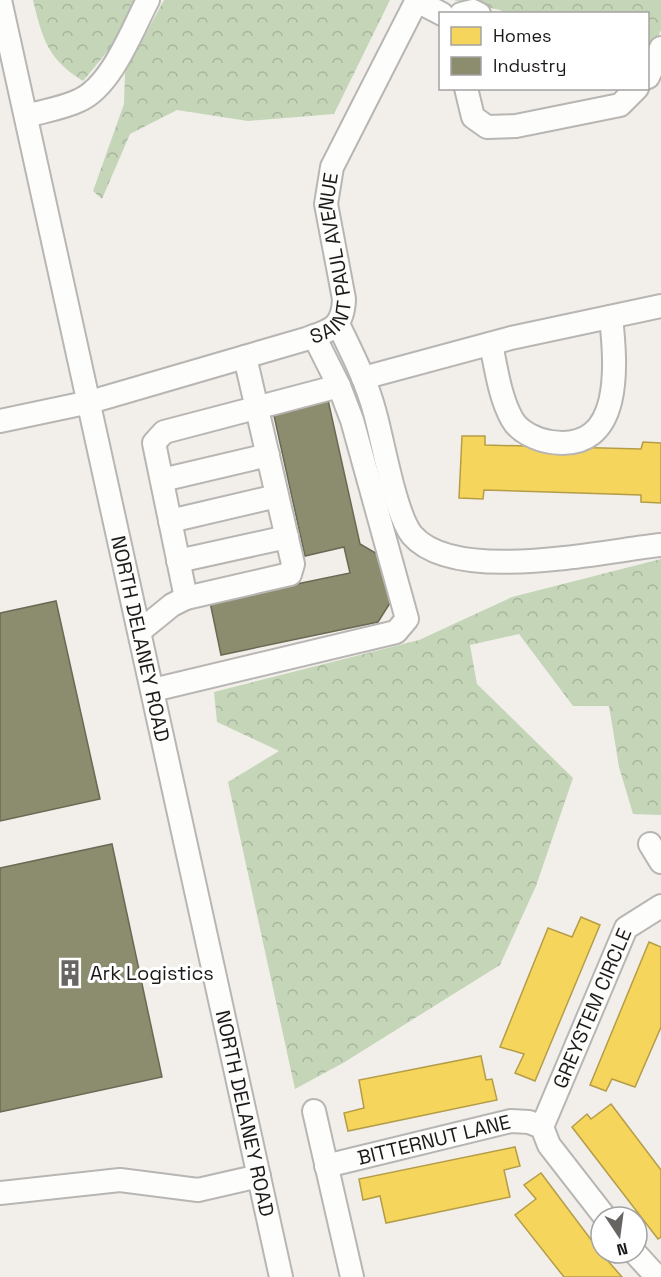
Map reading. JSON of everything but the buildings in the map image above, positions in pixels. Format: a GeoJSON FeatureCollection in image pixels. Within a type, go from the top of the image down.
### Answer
{"type":"FeatureCollection","features":[{"type":"Feature","properties":{"kind":"street","name":"NORTH DELANEY ROAD"},"geometry":{"type":"LineString","coordinates":[[0,0],[281,1277]]}},
{"type":"Feature","properties":{"kind":"street"},"geometry":{"type":"LineString","coordinates":[[26,116],[80,100],[95,90],[107,76],[147,0]]}},
{"type":"Feature","properties":{"kind":"street"},"geometry":{"type":"LineString","coordinates":[[417,0],[439,12]]}},
{"type":"Feature","properties":{"kind":"street","name":"SAINT PAUL AVENUE"},"geometry":{"type":"LineString","coordinates":[[0,421],[90,402],[314,336],[338,324],[344,314],[345,299],[327,204],[332,167],[417,0]]}},
{"type":"Feature","properties":{"kind":"street"},"geometry":{"type":"LineString","coordinates":[[649,76],[661,48]]}},
{"type":"Feature","properties":{"kind":"street"},"geometry":{"type":"LineString","coordinates":[[466,90],[473,117],[487,127],[516,126],[620,105],[636,90]]}},
{"type":"Feature","properties":{"kind":"street"},"geometry":{"type":"LineString","coordinates":[[363,378],[491,344],[661,306]]}},
{"type":"Feature","properties":{"kind":"street"},"geometry":{"type":"LineString","coordinates":[[491,344],[513,420],[526,434],[549,442],[571,443],[600,428],[609,411],[616,361],[611,317]]}},
{"type":"Feature","properties":{"kind":"street"},"geometry":{"type":"LineString","coordinates":[[338,324],[363,378],[375,411],[390,476],[412,535],[438,554],[524,563],[661,545]]}},
{"type":"Feature","properties":{"kind":"street"},"geometry":{"type":"LineString","coordinates":[[153,690],[396,632],[407,619],[352,420],[339,386],[314,336]]}},
{"type":"Feature","properties":{"kind":"street"},"geometry":{"type":"LineString","coordinates":[[140,632],[172,605],[186,598],[290,574],[293,564],[245,357]]}},
{"type":"Feature","properties":{"kind":"street"},"geometry":{"type":"LineString","coordinates":[[186,598],[154,443],[164,432],[339,386]]}},
{"type":"Feature","properties":{"kind":"street"},"geometry":{"type":"LineString","coordinates":[[162,480],[268,455]]}},
{"type":"Feature","properties":{"kind":"street"},"geometry":{"type":"LineString","coordinates":[[170,521],[278,496]]}},
{"type":"Feature","properties":{"kind":"street"},"geometry":{"type":"LineString","coordinates":[[178,561],[287,537]]}},
{"type":"Feature","properties":{"kind":"street","name":"GREYSTEM CIRCLE"},"geometry":{"type":"LineString","coordinates":[[542,1127],[626,928],[661,906]]}},
{"type":"Feature","properties":{"kind":"street"},"geometry":{"type":"LineString","coordinates":[[314,1111],[351,1277]]}},
{"type":"Feature","properties":{"kind":"street","name":"BITTERNUT LANE"},"geometry":{"type":"LineString","coordinates":[[326,1166],[511,1121],[529,1122],[542,1127]]}},
{"type":"Feature","properties":{"kind":"street"},"geometry":{"type":"LineString","coordinates":[[542,1127],[549,1145],[596,1205]]}},
{"type":"Feature","properties":{"kind":"street"},"geometry":{"type":"LineString","coordinates":[[0,1193],[120,1180],[198,1190],[259,1176]]}},
{"type":"Feature","properties":{"kind":"street"},"geometry":{"type":"LineString","coordinates":[[646,1265],[657,1277]]}},
{"type":"Feature","properties":{"kind":"green space"},"geometry":{"type":"Polygon","coordinates":[[[33,0],[137,0],[112,46],[83,81],[62,65],[48,47],[33,0]]]}},
{"type":"Feature","properties":{"kind":"green space"},"geometry":{"type":"Polygon","coordinates":[[[164,0],[390,0],[334,114],[248,121],[177,110],[130,134],[102,199],[93,191],[124,104],[125,72],[164,0]]]}},
{"type":"Feature","properties":{"kind":"green space"},"geometry":{"type":"Polygon","coordinates":[[[453,0],[661,0],[661,30],[649,57],[649,12],[503,12],[453,0]]]}},
{"type":"Feature","properties":{"kind":"green space"},"geometry":{"type":"Polygon","coordinates":[[[661,559],[661,815],[633,814],[619,767],[609,706],[573,706],[519,634],[470,645],[477,684],[573,778],[536,886],[500,965],[343,1063],[295,1089],[228,782],[279,751],[217,722],[214,692],[419,640],[512,597],[661,559]]]}},
{"type":"Feature","properties":{"kind":"place","name":"Ark Logistics"},"geometry":{"type":"Point","coordinates":[70,973]}}]}
